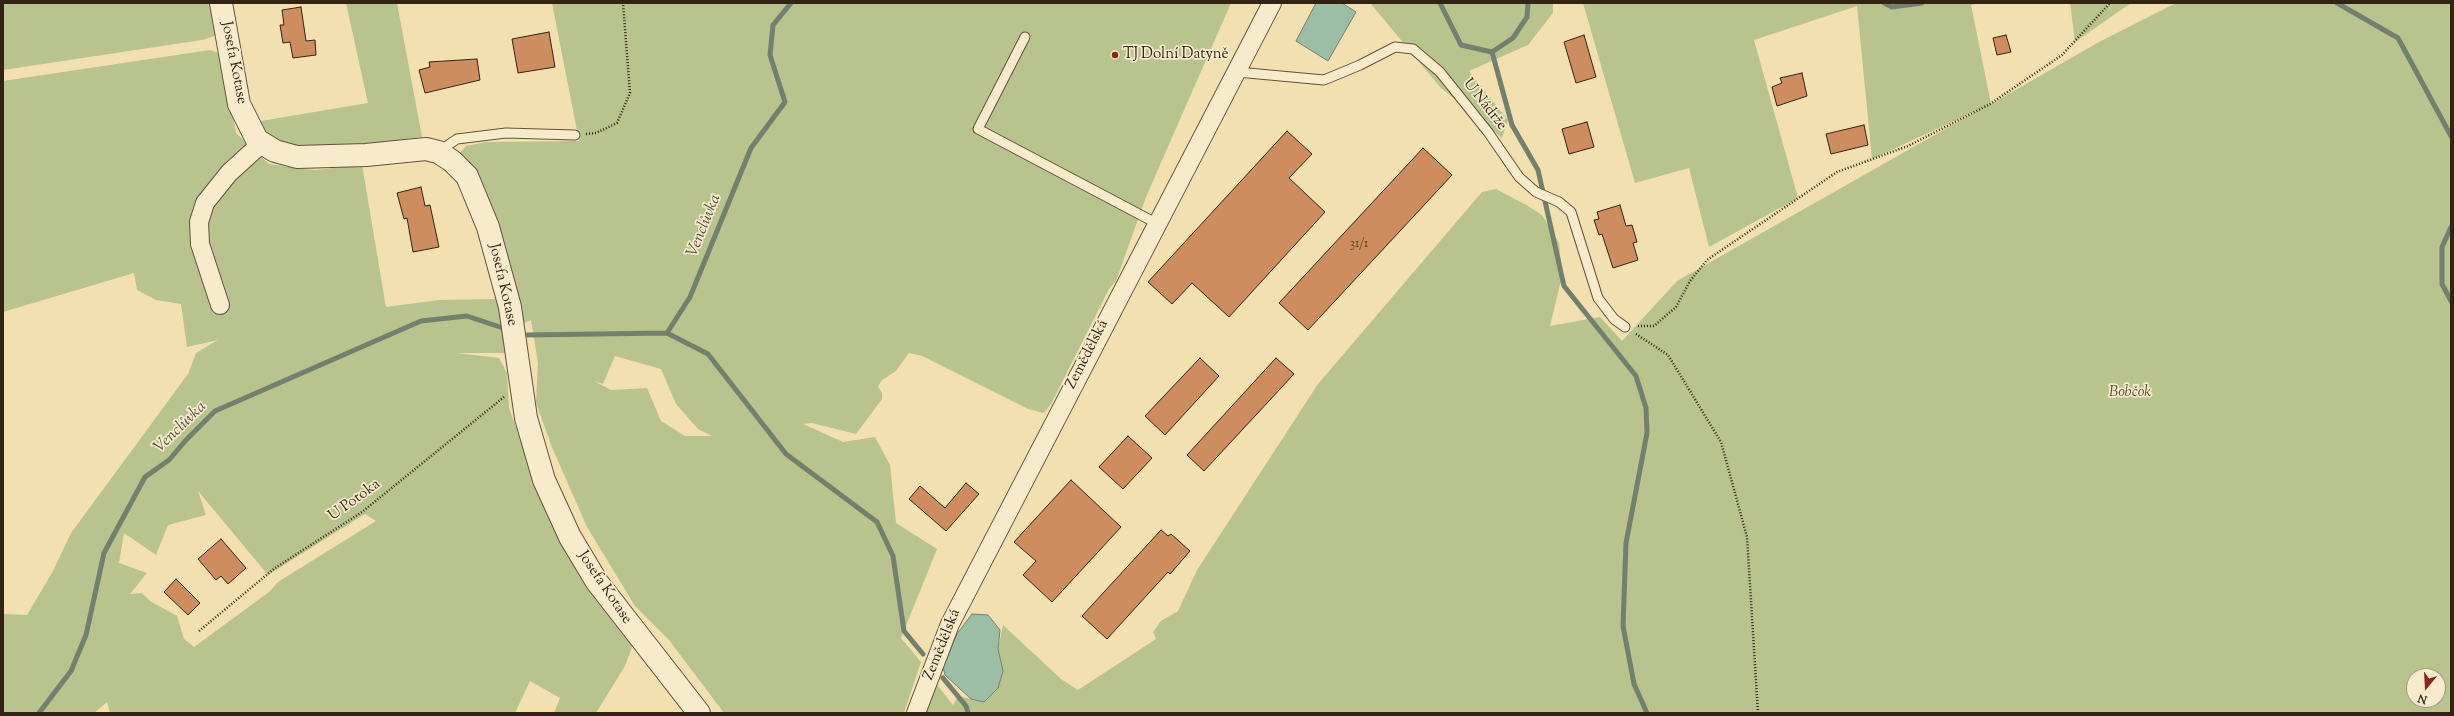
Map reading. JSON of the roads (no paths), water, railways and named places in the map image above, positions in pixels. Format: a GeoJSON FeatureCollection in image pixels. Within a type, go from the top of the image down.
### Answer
{"type":"FeatureCollection","features":[{"type":"Feature","properties":{"kind":"street","name":"Josefa Kotase"},"geometry":{"type":"LineString","coordinates":[[221,3],[239,104],[253,134],[262,143],[275,151],[297,157],[366,155],[405,149],[426,149],[438,152],[452,161],[468,176],[479,201],[510,307],[520,384],[531,436],[544,480],[570,537],[597,582],[699,713]]}},
{"type":"Feature","properties":{"kind":"street","name":"Zemědělská"},"geometry":{"type":"LineString","coordinates":[[916,713],[950,624],[1156,223],[1237,72],[1272,3]]}},
{"type":"Feature","properties":{"kind":"street"},"geometry":{"type":"LineString","coordinates":[[220,305],[200,244],[199,222],[205,203],[229,173],[262,143]]}},
{"type":"Feature","properties":{"kind":"lane"},"geometry":{"type":"LineString","coordinates":[[1025,37],[978,129],[1156,223]]}},
{"type":"Feature","properties":{"kind":"lane","name":"U Nádrže"},"geometry":{"type":"LineString","coordinates":[[1237,72],[1324,80],[1360,65],[1395,47],[1413,49],[1440,72],[1488,132],[1519,177],[1536,192],[1559,202],[1571,212],[1598,298],[1614,319],[1625,327]]}},
{"type":"Feature","properties":{"kind":"lane"},"geometry":{"type":"LineString","coordinates":[[438,152],[457,139],[506,133],[575,135]]}},
{"type":"Feature","properties":{"kind":"waterway","name":"Venclůvka"},"geometry":{"type":"LineString","coordinates":[[527,335],[667,333],[690,297],[751,148],[785,102],[770,55],[773,25],[791,3]]}},
{"type":"Feature","properties":{"kind":"waterway","name":"Venclůvka"},"geometry":{"type":"LineString","coordinates":[[1440,3],[1461,45],[1492,52],[1513,38],[1527,17],[1528,3]]}},
{"type":"Feature","properties":{"kind":"waterway"},"geometry":{"type":"LineString","coordinates":[[1884,3],[1892,7],[1922,3]]}},
{"type":"Feature","properties":{"kind":"waterway"},"geometry":{"type":"LineString","coordinates":[[2337,3],[2398,38],[2451,136]]}},
{"type":"Feature","properties":{"kind":"waterway"},"geometry":{"type":"LineString","coordinates":[[1492,52],[1512,125],[1538,170],[1564,286],[1636,376],[1646,408],[1647,433],[1626,543],[1623,626],[1634,684],[1647,713]]}},
{"type":"Feature","properties":{"kind":"waterway"},"geometry":{"type":"LineString","coordinates":[[2451,227],[2442,247],[2442,284],[2451,301]]}},
{"type":"Feature","properties":{"kind":"waterway","name":"Venclůvka"},"geometry":{"type":"LineString","coordinates":[[39,713],[71,671],[86,635],[104,553],[145,477],[169,460],[186,440],[215,411],[421,321],[467,316],[503,328]]}},
{"type":"Feature","properties":{"kind":"waterway"},"geometry":{"type":"LineString","coordinates":[[667,333],[708,354],[786,454],[877,522],[893,556],[904,631],[923,654]]}},
{"type":"Feature","properties":{"kind":"waterway"},"geometry":{"type":"LineString","coordinates":[[943,678],[966,706],[968,713]]}},
{"type":"Feature","properties":{"kind":"place","name":"TJ Dolní Datyně"},"geometry":{"type":"Point","coordinates":[1115,55]}},
{"type":"Feature","properties":{"kind":"park label","name":"Bobčok"},"geometry":{"type":"Point","coordinates":[2130,393]}}]}
